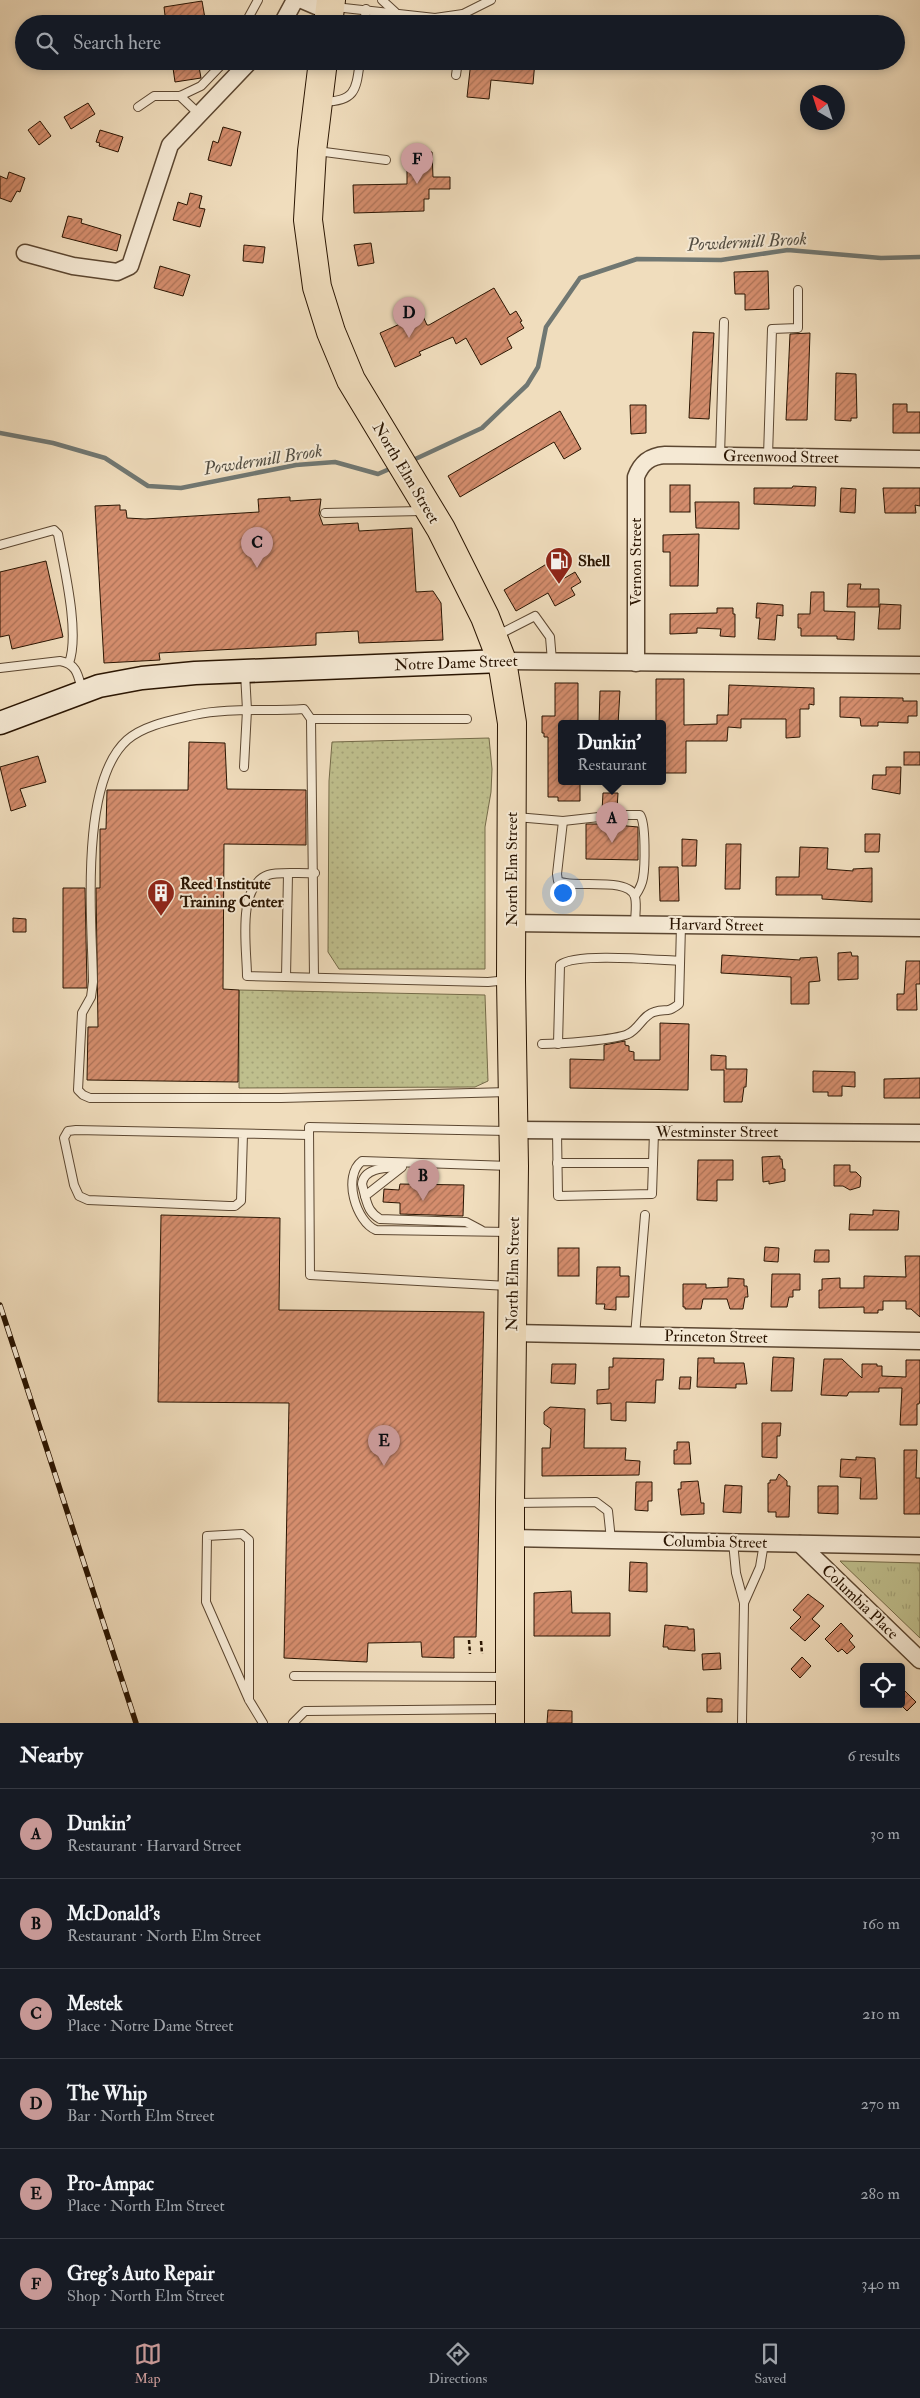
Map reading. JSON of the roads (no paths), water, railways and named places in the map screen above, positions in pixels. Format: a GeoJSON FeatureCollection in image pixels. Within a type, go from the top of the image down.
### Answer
{"type":"FeatureCollection","features":[{"type":"Feature","properties":{"kind":"highway","name":"North Elm Street"},"geometry":{"type":"LineString","coordinates":[[322,70],[312,151],[308,220],[317,287],[330,332],[351,380],[464,573],[498,649],[512,723],[511,980],[514,1166],[510,1503],[511,1716]]}},
{"type":"Feature","properties":{"kind":"main road","name":"Notre Dame Street"},"geometry":{"type":"LineString","coordinates":[[0,723],[82,692],[115,682],[142,678],[498,649]]}},
{"type":"Feature","properties":{"kind":"street"},"geometry":{"type":"LineString","coordinates":[[287,15],[295,0]]}},
{"type":"Feature","properties":{"kind":"street"},"geometry":{"type":"LineString","coordinates":[[302,0],[330,11]]}},
{"type":"Feature","properties":{"kind":"street"},"geometry":{"type":"LineString","coordinates":[[25,253],[73,266],[117,272],[130,266],[170,145],[240,70]]}},
{"type":"Feature","properties":{"kind":"street","name":"Greenwood Street"},"geometry":{"type":"LineString","coordinates":[[644,463],[658,455],[920,459]]}},
{"type":"Feature","properties":{"kind":"street","name":"Vernon Street"},"geometry":{"type":"LineString","coordinates":[[636,663],[636,484],[638,470],[644,463]]}},
{"type":"Feature","properties":{"kind":"street","name":"Notre Dame Street"},"geometry":{"type":"LineString","coordinates":[[498,649],[552,660],[636,663],[920,665]]}},
{"type":"Feature","properties":{"kind":"street","name":"Harvard Street"},"geometry":{"type":"LineString","coordinates":[[511,923],[920,928]]}},
{"type":"Feature","properties":{"kind":"street","name":"Westminster Street"},"geometry":{"type":"LineString","coordinates":[[514,1130],[557,1132],[920,1133]]}},
{"type":"Feature","properties":{"kind":"street","name":"Princeton Street"},"geometry":{"type":"LineString","coordinates":[[512,1333],[920,1341]]}},
{"type":"Feature","properties":{"kind":"street","name":"Columbia Street"},"geometry":{"type":"LineString","coordinates":[[510,1538],[920,1546]]}},
{"type":"Feature","properties":{"kind":"street","name":"Columbia Place"},"geometry":{"type":"LineString","coordinates":[[800,1544],[920,1660]]}},
{"type":"Feature","properties":{"kind":"lane"},"geometry":{"type":"LineString","coordinates":[[250,15],[258,0]]}},
{"type":"Feature","properties":{"kind":"lane"},"geometry":{"type":"LineString","coordinates":[[382,0],[394,12]]}},
{"type":"Feature","properties":{"kind":"lane"},"geometry":{"type":"LineString","coordinates":[[456,15],[463,14],[491,0]]}},
{"type":"Feature","properties":{"kind":"lane"},"geometry":{"type":"LineString","coordinates":[[330,11],[366,9],[414,15]]}},
{"type":"Feature","properties":{"kind":"lane"},"geometry":{"type":"LineString","coordinates":[[365,15],[366,9]]}},
{"type":"Feature","properties":{"kind":"lane"},"geometry":{"type":"LineString","coordinates":[[138,107],[154,96],[180,96],[201,86],[216,70]]}},
{"type":"Feature","properties":{"kind":"lane"},"geometry":{"type":"LineString","coordinates":[[318,102],[338,102],[348,97],[356,89],[359,70]]}},
{"type":"Feature","properties":{"kind":"lane"},"geometry":{"type":"LineString","coordinates":[[456,75],[457,70]]}},
{"type":"Feature","properties":{"kind":"lane"},"geometry":{"type":"LineString","coordinates":[[180,96],[200,114]]}},
{"type":"Feature","properties":{"kind":"lane"},"geometry":{"type":"LineString","coordinates":[[312,151],[386,160]]}},
{"type":"Feature","properties":{"kind":"lane"},"geometry":{"type":"LineString","coordinates":[[768,456],[772,329],[798,328],[798,290]]}},
{"type":"Feature","properties":{"kind":"lane"},"geometry":{"type":"LineString","coordinates":[[720,456],[724,322]]}},
{"type":"Feature","properties":{"kind":"lane"},"geometry":{"type":"LineString","coordinates":[[324,513],[429,511]]}},
{"type":"Feature","properties":{"kind":"lane"},"geometry":{"type":"LineString","coordinates":[[0,545],[54,530],[58,534],[70,608],[73,652],[69,663]]}},
{"type":"Feature","properties":{"kind":"lane"},"geometry":{"type":"LineString","coordinates":[[498,649],[535,616],[550,636],[552,660]]}},
{"type":"Feature","properties":{"kind":"lane"},"geometry":{"type":"LineString","coordinates":[[0,668],[60,661],[69,663],[76,670],[82,692]]}},
{"type":"Feature","properties":{"kind":"lane"},"geometry":{"type":"LineString","coordinates":[[244,767],[245,671]]}},
{"type":"Feature","properties":{"kind":"lane"},"geometry":{"type":"LineString","coordinates":[[314,977],[315,873],[311,720],[304,709],[246,710],[196,714],[142,730],[128,739],[117,751],[105,775],[98,797],[92,837],[93,982],[91,996],[82,1012],[78,1090],[83,1096],[90,1098],[281,1098],[514,1092]]}},
{"type":"Feature","properties":{"kind":"lane"},"geometry":{"type":"LineString","coordinates":[[311,720],[467,719]]}},
{"type":"Feature","properties":{"kind":"lane"},"geometry":{"type":"LineString","coordinates":[[512,816],[563,821],[617,815],[640,815],[643,818],[644,878],[635,896],[635,924]]}},
{"type":"Feature","properties":{"kind":"lane"},"geometry":{"type":"LineString","coordinates":[[563,821],[557,874],[558,882],[619,885],[630,889],[635,896]]}},
{"type":"Feature","properties":{"kind":"lane"},"geometry":{"type":"LineString","coordinates":[[315,873],[269,875],[254,884],[246,900],[247,976],[488,982],[511,980]]}},
{"type":"Feature","properties":{"kind":"lane"},"geometry":{"type":"LineString","coordinates":[[286,977],[288,874]]}},
{"type":"Feature","properties":{"kind":"lane"},"geometry":{"type":"LineString","coordinates":[[542,1044],[558,1044],[627,1035],[640,1027],[646,1016],[654,1012],[670,1011],[679,1004],[681,925]]}},
{"type":"Feature","properties":{"kind":"lane"},"geometry":{"type":"LineString","coordinates":[[558,1044],[560,965],[565,961],[585,958],[680,961]]}},
{"type":"Feature","properties":{"kind":"lane"},"geometry":{"type":"LineString","coordinates":[[513,1287],[310,1275],[309,1127],[514,1130]]}},
{"type":"Feature","properties":{"kind":"lane"},"geometry":{"type":"LineString","coordinates":[[242,1134],[240,1201],[235,1206],[88,1200],[79,1196],[74,1185],[64,1138],[68,1132],[76,1130],[309,1135]]}},
{"type":"Feature","properties":{"kind":"lane"},"geometry":{"type":"LineString","coordinates":[[557,1132],[558,1196],[652,1194],[654,1132]]}},
{"type":"Feature","properties":{"kind":"lane"},"geometry":{"type":"LineString","coordinates":[[513,1232],[376,1230],[367,1226],[352,1188],[352,1176],[358,1164],[362,1161],[514,1166]]}},
{"type":"Feature","properties":{"kind":"lane"},"geometry":{"type":"LineString","coordinates":[[558,1163],[653,1163]]}},
{"type":"Feature","properties":{"kind":"lane"},"geometry":{"type":"LineString","coordinates":[[427,1164],[377,1170],[366,1175],[362,1184],[369,1210],[380,1219],[466,1222],[483,1231]]}},
{"type":"Feature","properties":{"kind":"lane"},"geometry":{"type":"LineString","coordinates":[[365,1196],[402,1167]]}},
{"type":"Feature","properties":{"kind":"lane"},"geometry":{"type":"LineString","coordinates":[[635,1336],[645,1215]]}},
{"type":"Feature","properties":{"kind":"lane"},"geometry":{"type":"LineString","coordinates":[[510,1503],[596,1502],[608,1511],[612,1540]]}},
{"type":"Feature","properties":{"kind":"lane"},"geometry":{"type":"LineString","coordinates":[[249,1700],[249,1540],[242,1534],[206,1536],[206,1602],[249,1700],[263,1723]]}},
{"type":"Feature","properties":{"kind":"lane"},"geometry":{"type":"LineString","coordinates":[[733,1542],[736,1573],[744,1603],[742,1723]]}},
{"type":"Feature","properties":{"kind":"lane"},"geometry":{"type":"LineString","coordinates":[[744,1603],[760,1567],[764,1543]]}},
{"type":"Feature","properties":{"kind":"lane"},"geometry":{"type":"LineString","coordinates":[[294,1676],[511,1677]]}},
{"type":"Feature","properties":{"kind":"lane"},"geometry":{"type":"LineString","coordinates":[[294,1723],[305,1711],[511,1716]]}},
{"type":"Feature","properties":{"kind":"waterway","name":"Powdermill Brook"},"geometry":{"type":"LineString","coordinates":[[411,461],[482,428],[527,385],[538,367],[546,327],[580,278],[637,259],[721,260],[788,250],[881,258],[920,257]]}},
{"type":"Feature","properties":{"kind":"waterway","name":"Powdermill Brook"},"geometry":{"type":"LineString","coordinates":[[0,433],[53,443],[105,458],[148,486],[181,488],[296,465],[335,462],[378,474],[394,467]]}},
{"type":"Feature","properties":{"kind":"railway"},"geometry":{"type":"LineString","coordinates":[[0,1305],[136,1723]]}},
{"type":"Feature","properties":{"kind":"place","name":"Greg's Auto Repair"},"geometry":{"type":"Point","coordinates":[417,184]}},
{"type":"Feature","properties":{"kind":"place","name":"The Whip"},"geometry":{"type":"Point","coordinates":[409,338]}},
{"type":"Feature","properties":{"kind":"place","name":"Mestek"},"geometry":{"type":"Point","coordinates":[257,568]}},
{"type":"Feature","properties":{"kind":"place","name":"Shell"},"geometry":{"type":"Point","coordinates":[559,585]}},
{"type":"Feature","properties":{"kind":"place","name":"Dunkin'"},"geometry":{"type":"Point","coordinates":[612,843]}},
{"type":"Feature","properties":{"kind":"place","name":"Reed Institute Training Center"},"geometry":{"type":"Point","coordinates":[161,917]}},
{"type":"Feature","properties":{"kind":"place","name":"McDonald's"},"geometry":{"type":"Point","coordinates":[423,1201]}},
{"type":"Feature","properties":{"kind":"place","name":"Pro-Ampac"},"geometry":{"type":"Point","coordinates":[384,1466]}}]}
